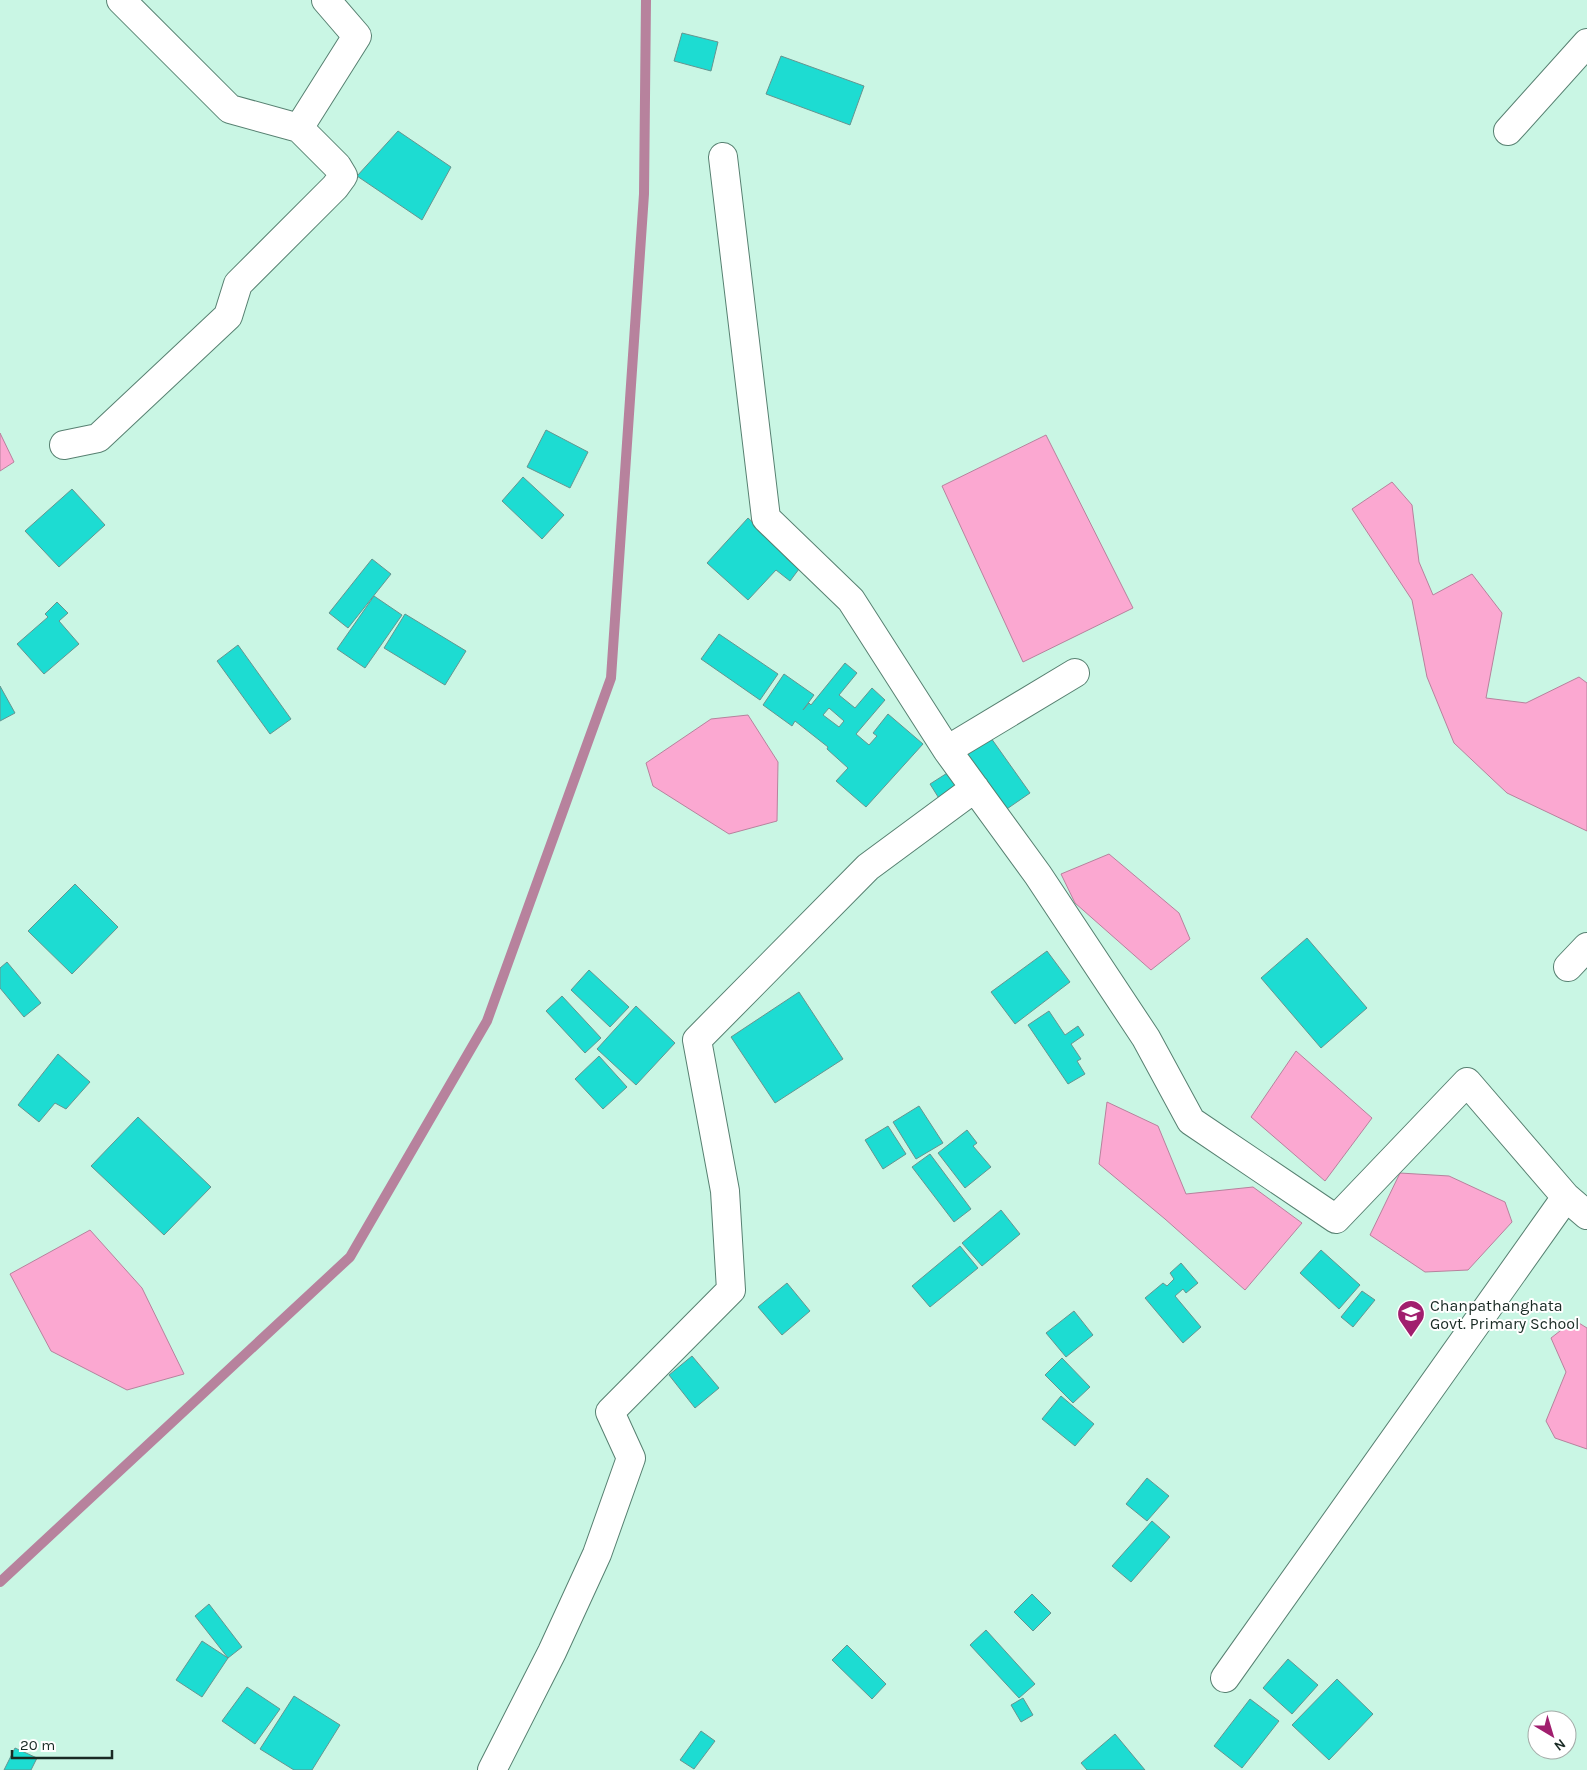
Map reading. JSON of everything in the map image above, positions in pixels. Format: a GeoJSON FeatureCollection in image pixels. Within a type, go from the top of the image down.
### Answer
{"type":"FeatureCollection","features":[{"type":"Feature","properties":{"kind":"street"},"geometry":{"type":"LineString","coordinates":[[64,445],[98,438],[228,316],[238,284],[335,187],[343,176],[337,166],[299,128],[230,109],[121,0]]}},
{"type":"Feature","properties":{"kind":"street"},"geometry":{"type":"LineString","coordinates":[[299,128],[357,36],[326,0]]}},
{"type":"Feature","properties":{"kind":"street"},"geometry":{"type":"LineString","coordinates":[[1508,131],[1587,43]]}},
{"type":"Feature","properties":{"kind":"street"},"geometry":{"type":"LineString","coordinates":[[723,157],[766,518],[851,600],[947,750],[1038,875],[1146,1038],[1191,1121],[1336,1219],[1467,1082],[1566,1197],[1587,1215]]}},
{"type":"Feature","properties":{"kind":"street"},"geometry":{"type":"LineString","coordinates":[[947,750],[1075,673]]}},
{"type":"Feature","properties":{"kind":"street"},"geometry":{"type":"LineString","coordinates":[[492,1770],[552,1652],[597,1554],[631,1458],[610,1412],[730,1290],[725,1191],[697,1040],[868,868],[975,788]]}},
{"type":"Feature","properties":{"kind":"street"},"geometry":{"type":"LineString","coordinates":[[1568,967],[1587,947]]}},
{"type":"Feature","properties":{"kind":"street"},"geometry":{"type":"LineString","coordinates":[[1225,1678],[1566,1197]]}},
{"type":"Feature","properties":{"kind":"shaded area"},"geometry":{"type":"Polygon","coordinates":[[[0,433],[14,462],[0,471],[0,433]]]}},
{"type":"Feature","properties":{"kind":"shaded area"},"geometry":{"type":"Polygon","coordinates":[[[1046,435],[1133,608],[1023,662],[942,486],[1046,435]]]}},
{"type":"Feature","properties":{"kind":"shaded area"},"geometry":{"type":"Polygon","coordinates":[[[1392,482],[1412,505],[1419,562],[1433,595],[1472,574],[1502,613],[1486,698],[1526,703],[1579,677],[1587,683],[1587,831],[1507,793],[1454,743],[1427,677],[1412,600],[1352,509],[1392,482]]]}},
{"type":"Feature","properties":{"kind":"shaded area"},"geometry":{"type":"Polygon","coordinates":[[[748,715],[778,762],[777,821],[729,834],[653,786],[646,763],[711,719],[748,715]]]}},
{"type":"Feature","properties":{"kind":"shaded area"},"geometry":{"type":"Polygon","coordinates":[[[1109,854],[1179,913],[1190,939],[1151,970],[1075,903],[1061,874],[1109,854]]]}},
{"type":"Feature","properties":{"kind":"shaded area"},"geometry":{"type":"Polygon","coordinates":[[[1296,1051],[1372,1118],[1325,1181],[1251,1117],[1296,1051]]]}},
{"type":"Feature","properties":{"kind":"shaded area"},"geometry":{"type":"Polygon","coordinates":[[[1107,1102],[1158,1126],[1186,1194],[1253,1187],[1302,1223],[1245,1290],[1099,1164],[1107,1102]]]}},
{"type":"Feature","properties":{"kind":"shaded area"},"geometry":{"type":"Polygon","coordinates":[[[1400,1173],[1449,1176],[1505,1202],[1512,1222],[1468,1270],[1425,1272],[1370,1235],[1400,1173]]]}},
{"type":"Feature","properties":{"kind":"shaded area"},"geometry":{"type":"Polygon","coordinates":[[[90,1230],[142,1288],[184,1374],[127,1390],[51,1351],[10,1274],[90,1230]]]}},
{"type":"Feature","properties":{"kind":"shaded area"},"geometry":{"type":"Polygon","coordinates":[[[1574,1320],[1587,1328],[1587,1449],[1555,1438],[1546,1421],[1566,1372],[1551,1338],[1574,1320]]]}},
{"type":"Feature","properties":{"kind":"building"},"geometry":{"type":"Polygon","coordinates":[[[682,33],[718,42],[711,71],[674,61],[682,33]]]}},
{"type":"Feature","properties":{"kind":"building"},"geometry":{"type":"Polygon","coordinates":[[[781,56],[864,86],[850,125],[766,94],[781,56]]]}},
{"type":"Feature","properties":{"kind":"building"},"geometry":{"type":"Polygon","coordinates":[[[398,131],[451,167],[422,220],[357,176],[398,131]]]}},
{"type":"Feature","properties":{"kind":"building"},"geometry":{"type":"Polygon","coordinates":[[[546,430],[588,452],[570,488],[527,467],[546,430]]]}},
{"type":"Feature","properties":{"kind":"building"},"geometry":{"type":"Polygon","coordinates":[[[523,477],[564,515],[542,539],[502,501],[523,477]]]}},
{"type":"Feature","properties":{"kind":"building"},"geometry":{"type":"Polygon","coordinates":[[[72,489],[105,525],[59,567],[25,531],[72,489]]]}},
{"type":"Feature","properties":{"kind":"building"},"geometry":{"type":"Polygon","coordinates":[[[748,518],[789,555],[786,558],[799,569],[790,581],[776,570],[748,600],[707,563],[748,518]]]}},
{"type":"Feature","properties":{"kind":"building"},"geometry":{"type":"Polygon","coordinates":[[[372,559],[391,574],[348,628],[329,613],[372,559]]]}},
{"type":"Feature","properties":{"kind":"building"},"geometry":{"type":"Polygon","coordinates":[[[374,596],[402,615],[365,668],[337,649],[374,596]]]}},
{"type":"Feature","properties":{"kind":"building"},"geometry":{"type":"Polygon","coordinates":[[[57,602],[68,613],[59,621],[79,644],[44,674],[17,644],[48,617],[45,614],[57,602]]]}},
{"type":"Feature","properties":{"kind":"building"},"geometry":{"type":"Polygon","coordinates":[[[405,614],[466,651],[445,685],[384,648],[405,614]]]}},
{"type":"Feature","properties":{"kind":"building"},"geometry":{"type":"Polygon","coordinates":[[[719,634],[778,674],[760,700],[701,659],[719,634]]]}},
{"type":"Feature","properties":{"kind":"building"},"geometry":{"type":"Polygon","coordinates":[[[238,645],[291,719],[270,734],[217,661],[238,645]]]}},
{"type":"Feature","properties":{"kind":"building"},"geometry":{"type":"Polygon","coordinates":[[[845,663],[857,673],[839,695],[855,708],[872,688],[885,700],[856,734],[869,745],[877,736],[873,733],[888,714],[923,744],[866,807],[836,781],[848,768],[827,749],[828,747],[795,721],[792,726],[763,705],[784,674],[814,695],[803,710],[809,703],[811,705],[845,663]],[[829,708],[823,715],[839,727],[844,721],[829,708]]]}},
{"type":"Feature","properties":{"kind":"building"},"geometry":{"type":"Polygon","coordinates":[[[0,686],[15,713],[0,721],[0,686]]]}},
{"type":"Feature","properties":{"kind":"building"},"geometry":{"type":"Polygon","coordinates":[[[991,738],[1030,793],[1001,813],[962,758],[991,738]]]}},
{"type":"Feature","properties":{"kind":"building"},"geometry":{"type":"Polygon","coordinates":[[[952,770],[962,786],[940,800],[930,784],[952,770]]]}},
{"type":"Feature","properties":{"kind":"building"},"geometry":{"type":"Polygon","coordinates":[[[75,884],[118,927],[72,974],[28,931],[75,884]]]}},
{"type":"Feature","properties":{"kind":"building"},"geometry":{"type":"Polygon","coordinates":[[[1307,938],[1367,1008],[1321,1048],[1261,978],[1307,938]]]}},
{"type":"Feature","properties":{"kind":"building"},"geometry":{"type":"Polygon","coordinates":[[[1047,951],[1070,982],[1015,1024],[991,992],[1047,951]]]}},
{"type":"Feature","properties":{"kind":"building"},"geometry":{"type":"Polygon","coordinates":[[[7,962],[41,1003],[24,1017],[0,988],[0,968],[7,962]]]}},
{"type":"Feature","properties":{"kind":"building"},"geometry":{"type":"Polygon","coordinates":[[[589,970],[629,1007],[610,1027],[571,990],[589,970]]]}},
{"type":"Feature","properties":{"kind":"building"},"geometry":{"type":"Polygon","coordinates":[[[799,992],[843,1059],[775,1103],[731,1037],[799,992]]]}},
{"type":"Feature","properties":{"kind":"building"},"geometry":{"type":"Polygon","coordinates":[[[562,996],[601,1038],[585,1053],[546,1011],[562,996]]]}},
{"type":"Feature","properties":{"kind":"building"},"geometry":{"type":"Polygon","coordinates":[[[636,1006],[675,1043],[636,1085],[597,1049],[636,1006]]]}},
{"type":"Feature","properties":{"kind":"building"},"geometry":{"type":"Polygon","coordinates":[[[1049,1011],[1065,1035],[1078,1026],[1084,1035],[1071,1044],[1081,1059],[1077,1061],[1085,1074],[1068,1084],[1028,1025],[1049,1011]]]}},
{"type":"Feature","properties":{"kind":"building"},"geometry":{"type":"Polygon","coordinates":[[[58,1054],[90,1082],[66,1109],[55,1103],[39,1122],[18,1105],[58,1054]]]}},
{"type":"Feature","properties":{"kind":"building"},"geometry":{"type":"Polygon","coordinates":[[[599,1056],[627,1087],[603,1109],[575,1079],[599,1056]]]}},
{"type":"Feature","properties":{"kind":"building"},"geometry":{"type":"Polygon","coordinates":[[[919,1106],[943,1143],[916,1159],[893,1122],[919,1106]]]}},
{"type":"Feature","properties":{"kind":"building"},"geometry":{"type":"Polygon","coordinates":[[[138,1117],[211,1187],[164,1235],[91,1166],[138,1117]]]}},
{"type":"Feature","properties":{"kind":"building"},"geometry":{"type":"Polygon","coordinates":[[[888,1126],[906,1154],[883,1169],[865,1140],[888,1126]]]}},
{"type":"Feature","properties":{"kind":"building"},"geometry":{"type":"Polygon","coordinates":[[[967,1130],[977,1143],[973,1146],[991,1167],[965,1188],[938,1153],[967,1130]]]}},
{"type":"Feature","properties":{"kind":"building"},"geometry":{"type":"Polygon","coordinates":[[[930,1154],[971,1209],[954,1222],[912,1167],[930,1154]]]}},
{"type":"Feature","properties":{"kind":"building"},"geometry":{"type":"Polygon","coordinates":[[[1001,1210],[1020,1234],[982,1266],[962,1243],[1001,1210]]]}},
{"type":"Feature","properties":{"kind":"building"},"geometry":{"type":"Polygon","coordinates":[[[960,1246],[978,1268],[930,1307],[912,1286],[960,1246]]]}},
{"type":"Feature","properties":{"kind":"building"},"geometry":{"type":"Polygon","coordinates":[[[1321,1250],[1360,1285],[1339,1309],[1300,1273],[1321,1250]]]}},
{"type":"Feature","properties":{"kind":"building"},"geometry":{"type":"Polygon","coordinates":[[[1181,1263],[1198,1283],[1186,1293],[1183,1289],[1175,1296],[1201,1327],[1183,1343],[1145,1298],[1163,1283],[1167,1286],[1174,1279],[1170,1273],[1181,1263]]]}},
{"type":"Feature","properties":{"kind":"building"},"geometry":{"type":"Polygon","coordinates":[[[787,1283],[810,1311],[782,1335],[758,1307],[787,1283]]]}},
{"type":"Feature","properties":{"kind":"building"},"geometry":{"type":"Polygon","coordinates":[[[1362,1291],[1375,1300],[1353,1327],[1341,1317],[1362,1291]]]}},
{"type":"Feature","properties":{"kind":"building"},"geometry":{"type":"Polygon","coordinates":[[[1074,1311],[1093,1335],[1066,1357],[1046,1333],[1074,1311]]]}},
{"type":"Feature","properties":{"kind":"building"},"geometry":{"type":"Polygon","coordinates":[[[692,1356],[719,1388],[695,1408],[669,1375],[692,1356]]]}},
{"type":"Feature","properties":{"kind":"building"},"geometry":{"type":"Polygon","coordinates":[[[1062,1358],[1090,1387],[1073,1403],[1045,1375],[1062,1358]]]}},
{"type":"Feature","properties":{"kind":"building"},"geometry":{"type":"Polygon","coordinates":[[[1061,1396],[1094,1424],[1075,1446],[1042,1419],[1061,1396]]]}},
{"type":"Feature","properties":{"kind":"building"},"geometry":{"type":"Polygon","coordinates":[[[1147,1478],[1169,1496],[1147,1521],[1126,1504],[1147,1478]]]}},
{"type":"Feature","properties":{"kind":"building"},"geometry":{"type":"Polygon","coordinates":[[[1152,1521],[1170,1537],[1131,1582],[1112,1566],[1152,1521]]]}},
{"type":"Feature","properties":{"kind":"building"},"geometry":{"type":"Polygon","coordinates":[[[1032,1594],[1051,1613],[1033,1631],[1014,1612],[1032,1594]]]}},
{"type":"Feature","properties":{"kind":"building"},"geometry":{"type":"Polygon","coordinates":[[[209,1604],[242,1647],[228,1658],[195,1616],[209,1604]]]}},
{"type":"Feature","properties":{"kind":"building"},"geometry":{"type":"Polygon","coordinates":[[[986,1630],[1035,1684],[1019,1698],[970,1645],[986,1630]]]}},
{"type":"Feature","properties":{"kind":"building"},"geometry":{"type":"Polygon","coordinates":[[[202,1641],[228,1658],[202,1697],[176,1680],[202,1641]]]}},
{"type":"Feature","properties":{"kind":"building"},"geometry":{"type":"Polygon","coordinates":[[[847,1645],[886,1684],[872,1699],[832,1660],[847,1645]]]}},
{"type":"Feature","properties":{"kind":"building"},"geometry":{"type":"Polygon","coordinates":[[[1288,1659],[1318,1685],[1292,1714],[1263,1688],[1288,1659]]]}},
{"type":"Feature","properties":{"kind":"building"},"geometry":{"type":"Polygon","coordinates":[[[1337,1679],[1373,1714],[1329,1760],[1292,1725],[1337,1679]]]}},
{"type":"Feature","properties":{"kind":"building"},"geometry":{"type":"Polygon","coordinates":[[[247,1687],[280,1709],[255,1744],[222,1721],[247,1687]]]}},
{"type":"Feature","properties":{"kind":"building"},"geometry":{"type":"Polygon","coordinates":[[[294,1696],[340,1725],[312,1770],[294,1770],[260,1749],[294,1696]]]}},
{"type":"Feature","properties":{"kind":"building"},"geometry":{"type":"Polygon","coordinates":[[[1023,1698],[1033,1715],[1021,1722],[1011,1705],[1023,1698]]]}},
{"type":"Feature","properties":{"kind":"building"},"geometry":{"type":"Polygon","coordinates":[[[1250,1699],[1279,1721],[1242,1768],[1214,1746],[1250,1699]]]}},
{"type":"Feature","properties":{"kind":"building"},"geometry":{"type":"Polygon","coordinates":[[[701,1731],[715,1741],[694,1769],[680,1760],[701,1731]]]}},
{"type":"Feature","properties":{"kind":"building"},"geometry":{"type":"Polygon","coordinates":[[[1115,1734],[1145,1770],[1087,1770],[1081,1763],[1115,1734]]]}},
{"type":"Feature","properties":{"kind":"building"},"geometry":{"type":"Polygon","coordinates":[[[15,1748],[37,1758],[31,1770],[4,1770],[15,1748]]]}},
{"type":"Feature","properties":{"kind":"waterway"},"geometry":{"type":"LineString","coordinates":[[0,1582],[350,1257],[487,1021],[611,678],[644,194],[646,0]]}},
{"type":"Feature","properties":{"kind":"place","name":"Chanpathanghata Govt. Primary School"},"geometry":{"type":"Point","coordinates":[1411,1338]}}]}
